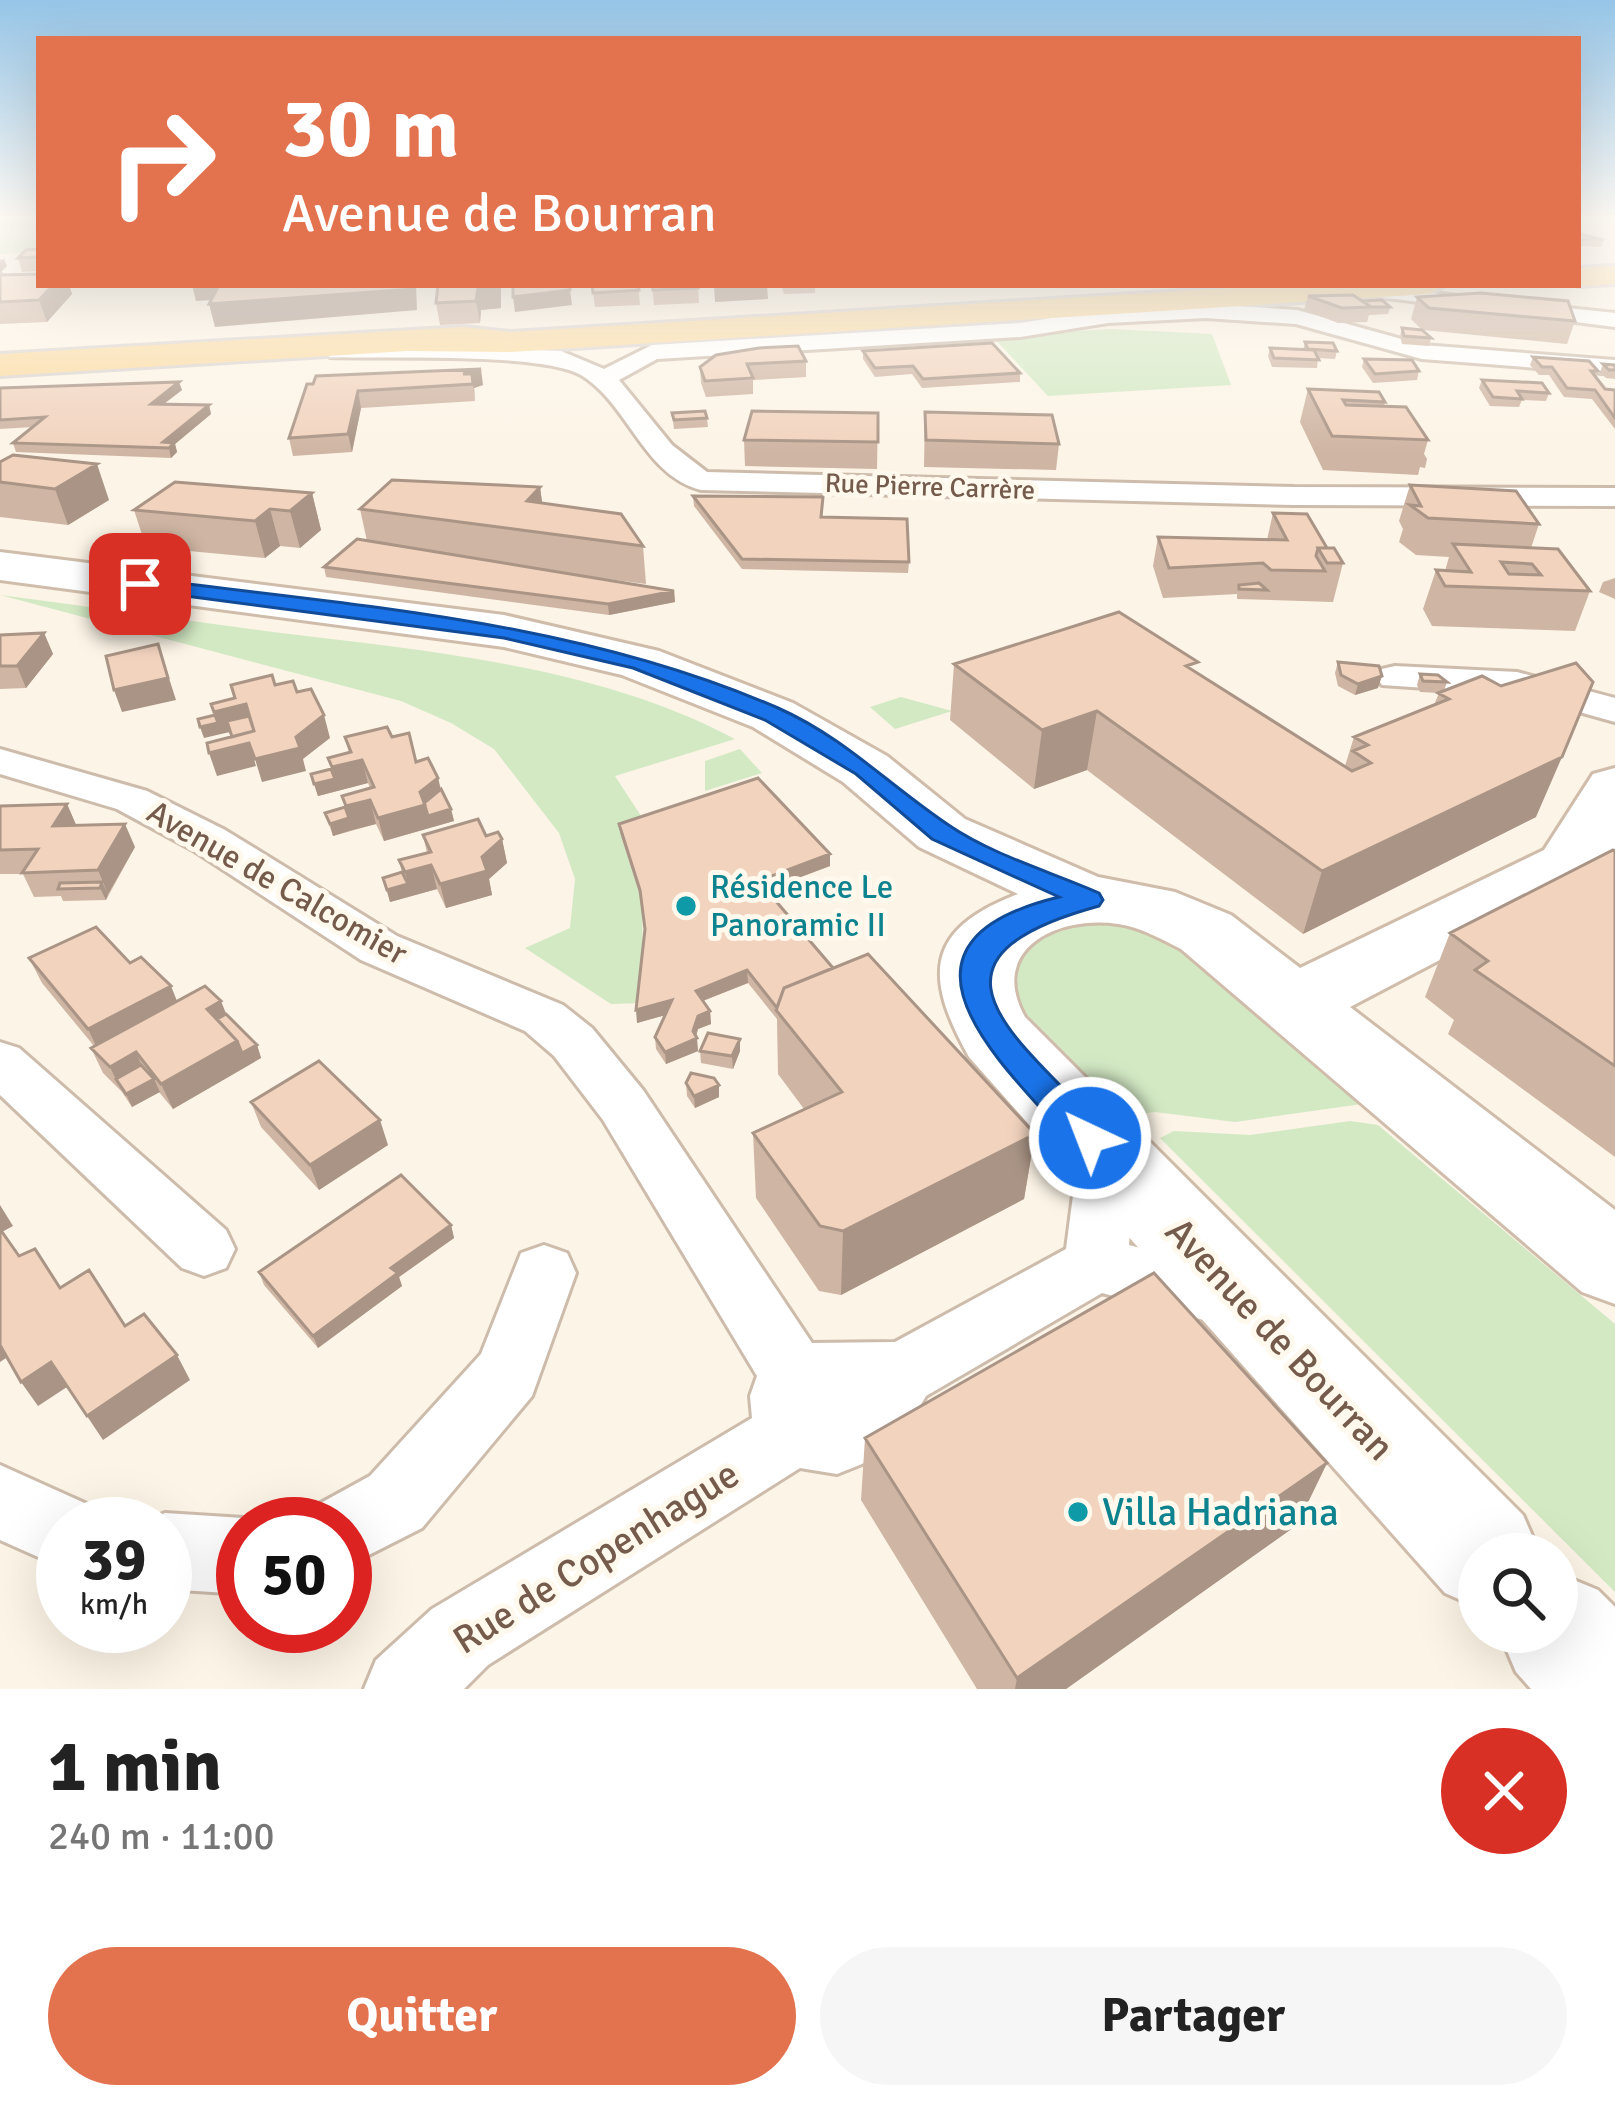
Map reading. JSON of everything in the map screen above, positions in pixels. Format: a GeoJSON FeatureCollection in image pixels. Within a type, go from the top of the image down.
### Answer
{"type":"FeatureCollection","features":[{"type":"Feature","properties":{"kind":"main road"},"geometry":{"type":"LineString","coordinates":[[0,365],[418,343],[660,340],[1283,297]]}},
{"type":"Feature","properties":{"kind":"main road","name":"Avenue de Bourran"},"geometry":{"type":"LineString","coordinates":[[0,566],[504,631],[640,663],[773,715],[865,769],[942,833],[1089,900],[1167,914],[1206,932],[1615,1264]]}},
{"type":"Feature","properties":{"kind":"main road"},"geometry":{"type":"LineString","coordinates":[[1294,1003],[1568,865],[1586,845],[1615,787]]}},
{"type":"Feature","properties":{"kind":"main road","name":"Avenue de Bourran"},"geometry":{"type":"LineString","coordinates":[[942,833],[985,946]]}},
{"type":"Feature","properties":{"kind":"main road","name":"Avenue de Bourran"},"geometry":{"type":"LineString","coordinates":[[1089,900],[1043,911],[985,946],[975,966],[977,1003],[997,1037],[1464,1533]]}},
{"type":"Feature","properties":{"kind":"main road"},"geometry":{"type":"LineString","coordinates":[[1578,1653],[1612,1689]]}},
{"type":"Feature","properties":{"kind":"street"},"geometry":{"type":"LineString","coordinates":[[1427,297],[1615,320]]}},
{"type":"Feature","properties":{"kind":"street"},"geometry":{"type":"LineString","coordinates":[[1198,305],[1298,317],[1422,352],[1615,367]]}},
{"type":"Feature","properties":{"kind":"street"},"geometry":{"type":"LineString","coordinates":[[561,358],[607,377],[660,340]]}},
{"type":"Feature","properties":{"kind":"street"},"geometry":{"type":"LineString","coordinates":[[297,349],[561,358],[660,340]]}},
{"type":"Feature","properties":{"kind":"street","name":"Rue Pierre Carrère"},"geometry":{"type":"LineString","coordinates":[[607,377],[674,467],[700,481],[1294,496],[1615,497]]}},
{"type":"Feature","properties":{"kind":"street"},"geometry":{"type":"LineString","coordinates":[[1395,677],[1516,683],[1615,710]]}},
{"type":"Feature","properties":{"kind":"street","name":"Avenue de Calcomier"},"geometry":{"type":"LineString","coordinates":[[4,765],[132,800],[209,840],[379,948],[544,1018],[573,1042],[623,1105],[794,1404]]}},
{"type":"Feature","properties":{"kind":"street"},"geometry":{"type":"LineString","coordinates":[[0,1062],[204,1249]]}},
{"type":"Feature","properties":{"kind":"street"},"geometry":{"type":"LineString","coordinates":[[1096,1264],[1107,1157]]}},
{"type":"Feature","properties":{"kind":"street"},"geometry":{"type":"LineString","coordinates":[[794,1404],[837,1440],[879,1410],[902,1374],[1096,1264],[1245,1301]]}},
{"type":"Feature","properties":{"kind":"street"},"geometry":{"type":"LineString","coordinates":[[372,1515],[395,1502],[508,1374],[544,1273]]}},
{"type":"Feature","properties":{"kind":"street","name":"Rue de Copenhague"},"geometry":{"type":"LineString","coordinates":[[405,1689],[460,1637],[794,1404]]}},
{"type":"Feature","properties":{"kind":"street"},"geometry":{"type":"LineString","coordinates":[[0,1502],[36,1519]]}},
{"type":"Feature","properties":{"kind":"green space"},"geometry":{"type":"Polygon","coordinates":[[[1110,329],[1212,334],[1231,385],[1048,396],[992,336],[1110,329]]]}},
{"type":"Feature","properties":{"kind":"green space"},"geometry":{"type":"Polygon","coordinates":[[[0,595],[510,665],[626,694],[735,739],[615,776],[643,819],[642,1003],[611,1004],[525,948],[570,928],[575,879],[559,833],[494,749],[401,701],[0,595]]]}},
{"type":"Feature","properties":{"kind":"green space"},"geometry":{"type":"Polygon","coordinates":[[[901,697],[952,711],[895,729],[870,707],[901,697]]]}},
{"type":"Feature","properties":{"kind":"green space"},"geometry":{"type":"Polygon","coordinates":[[[740,749],[762,773],[705,791],[705,761],[740,749]]]}},
{"type":"Feature","properties":{"kind":"green space"},"geometry":{"type":"Polygon","coordinates":[[[1098,923],[1168,934],[1383,1101],[1235,1122],[1155,1112],[1110,1118],[1026,1033],[1008,996],[1020,962],[1038,942],[1063,930],[1098,923]]]}},
{"type":"Feature","properties":{"kind":"green space"},"geometry":{"type":"Polygon","coordinates":[[[1350,1121],[1378,1125],[1615,1324],[1615,1592],[1578,1555],[1578,1533],[1556,1533],[1160,1138],[1174,1131],[1250,1135],[1350,1121]]]}},
{"type":"Feature","properties":{"kind":"building"},"geometry":{"type":"Polygon","coordinates":[[[0,297],[42,297],[39,300],[0,302],[0,297]]]}},
{"type":"Feature","properties":{"kind":"building"},"geometry":{"type":"Polygon","coordinates":[[[213,297],[307,297],[209,304],[213,297]]]}},
{"type":"Feature","properties":{"kind":"building"},"geometry":{"type":"Polygon","coordinates":[[[437,297],[477,297],[476,301],[436,303],[437,297]]]}},
{"type":"Feature","properties":{"kind":"building"},"geometry":{"type":"Polygon","coordinates":[[[1310,297],[1356,297],[1371,307],[1342,308],[1310,297]]]}},
{"type":"Feature","properties":{"kind":"building"},"geometry":{"type":"Polygon","coordinates":[[[1417,297],[1568,301],[1575,321],[1429,308],[1417,297]]]}},
{"type":"Feature","properties":{"kind":"building"},"geometry":{"type":"Polygon","coordinates":[[[1382,300],[1390,307],[1371,307],[1362,301],[1382,300]]]}},
{"type":"Feature","properties":{"kind":"building"},"geometry":{"type":"Polygon","coordinates":[[[1402,328],[1422,330],[1431,338],[1404,336],[1402,328]]]}},
{"type":"Feature","properties":{"kind":"building"},"geometry":{"type":"Polygon","coordinates":[[[1305,342],[1333,343],[1337,351],[1308,349],[1305,342]]]}},
{"type":"Feature","properties":{"kind":"building"},"geometry":{"type":"Polygon","coordinates":[[[992,343],[1020,373],[923,379],[913,366],[875,368],[863,351],[992,343]]]}},
{"type":"Feature","properties":{"kind":"building"},"geometry":{"type":"Polygon","coordinates":[[[798,346],[806,361],[747,364],[753,378],[705,381],[700,367],[716,355],[798,346]]]}},
{"type":"Feature","properties":{"kind":"building"},"geometry":{"type":"Polygon","coordinates":[[[1270,348],[1314,350],[1319,360],[1274,358],[1270,348]]]}},
{"type":"Feature","properties":{"kind":"building"},"geometry":{"type":"Polygon","coordinates":[[[1533,357],[1589,361],[1605,389],[1615,390],[1615,418],[1595,390],[1567,388],[1552,367],[1542,367],[1533,357]]]}},
{"type":"Feature","properties":{"kind":"building"},"geometry":{"type":"Polygon","coordinates":[[[1364,359],[1412,360],[1419,371],[1375,374],[1364,359]]]}},
{"type":"Feature","properties":{"kind":"building"},"geometry":{"type":"Polygon","coordinates":[[[481,369],[463,374],[472,374],[473,384],[358,391],[348,434],[289,438],[307,384],[313,384],[316,376],[481,369]]]}},
{"type":"Feature","properties":{"kind":"building"},"geometry":{"type":"Polygon","coordinates":[[[1482,380],[1542,383],[1549,393],[1517,391],[1522,399],[1493,397],[1482,380]]]}},
{"type":"Feature","properties":{"kind":"building"},"geometry":{"type":"Polygon","coordinates":[[[179,382],[151,404],[209,405],[163,442],[174,443],[169,448],[13,443],[45,417],[0,420],[0,388],[179,382]]]}},
{"type":"Feature","properties":{"kind":"building"},"geometry":{"type":"Polygon","coordinates":[[[1308,389],[1379,392],[1385,402],[1343,400],[1346,405],[1406,407],[1428,440],[1332,436],[1308,389]]]}},
{"type":"Feature","properties":{"kind":"building"},"geometry":{"type":"Polygon","coordinates":[[[705,411],[707,418],[674,420],[672,413],[705,411]]]}},
{"type":"Feature","properties":{"kind":"building"},"geometry":{"type":"Polygon","coordinates":[[[752,411],[878,413],[878,442],[744,440],[752,411]]]}},
{"type":"Feature","properties":{"kind":"building"},"geometry":{"type":"Polygon","coordinates":[[[925,412],[1052,415],[1059,444],[926,440],[925,412]]]}},
{"type":"Feature","properties":{"kind":"building"},"geometry":{"type":"Polygon","coordinates":[[[13,455],[97,464],[55,489],[0,482],[0,462],[13,455]]]}},
{"type":"Feature","properties":{"kind":"building"},"geometry":{"type":"Polygon","coordinates":[[[392,480],[540,487],[527,501],[621,514],[643,546],[360,509],[392,480]]]}},
{"type":"Feature","properties":{"kind":"building"},"geometry":{"type":"Polygon","coordinates":[[[175,482],[312,493],[290,511],[270,509],[255,521],[134,510],[175,482]]]}},
{"type":"Feature","properties":{"kind":"building"},"geometry":{"type":"Polygon","coordinates":[[[1410,485],[1516,491],[1539,524],[1428,518],[1410,505],[1421,506],[1410,485]]]}},
{"type":"Feature","properties":{"kind":"building"},"geometry":{"type":"Polygon","coordinates":[[[693,496],[823,497],[821,517],[907,519],[909,562],[742,559],[693,496]]]}},
{"type":"Feature","properties":{"kind":"building"},"geometry":{"type":"Polygon","coordinates":[[[1273,513],[1307,514],[1327,548],[1318,548],[1316,556],[1325,571],[1271,570],[1263,563],[1169,568],[1158,537],[1287,540],[1273,513]]]}},
{"type":"Feature","properties":{"kind":"building"},"geometry":{"type":"Polygon","coordinates":[[[357,539],[674,591],[608,604],[324,567],[357,539]]]}},
{"type":"Feature","properties":{"kind":"building"},"geometry":{"type":"Polygon","coordinates":[[[1453,544],[1558,549],[1590,591],[1445,586],[1436,570],[1471,572],[1453,544]],[[1501,562],[1509,574],[1541,575],[1532,564],[1501,562]]]}},
{"type":"Feature","properties":{"kind":"building"},"geometry":{"type":"Polygon","coordinates":[[[1318,548],[1334,548],[1343,563],[1327,563],[1318,548]]]}},
{"type":"Feature","properties":{"kind":"building"},"geometry":{"type":"Polygon","coordinates":[[[1259,583],[1267,590],[1239,589],[1239,585],[1259,583]]]}},
{"type":"Feature","properties":{"kind":"building"},"geometry":{"type":"Polygon","coordinates":[[[1119,612],[1198,662],[1186,666],[1352,771],[1371,763],[1353,751],[1368,745],[1354,737],[1449,699],[1438,693],[1482,676],[1501,686],[1576,663],[1593,682],[1562,757],[1322,871],[1097,711],[1042,730],[954,664],[1119,612]]]}},
{"type":"Feature","properties":{"kind":"building"},"geometry":{"type":"Polygon","coordinates":[[[44,633],[17,666],[0,666],[0,635],[44,633]]]}},
{"type":"Feature","properties":{"kind":"building"},"geometry":{"type":"Polygon","coordinates":[[[158,644],[168,678],[114,690],[106,656],[158,644]]]}},
{"type":"Feature","properties":{"kind":"building"},"geometry":{"type":"Polygon","coordinates":[[[1338,662],[1379,666],[1382,676],[1358,684],[1341,675],[1338,662]]]}},
{"type":"Feature","properties":{"kind":"building"},"geometry":{"type":"Polygon","coordinates":[[[1420,674],[1438,675],[1447,682],[1423,681],[1420,674]]]}},
{"type":"Feature","properties":{"kind":"building"},"geometry":{"type":"Polygon","coordinates":[[[272,675],[275,685],[293,681],[297,692],[311,689],[324,715],[296,737],[300,748],[255,759],[249,743],[209,753],[207,743],[254,731],[246,704],[214,712],[211,704],[235,698],[231,685],[272,675]]]}},
{"type":"Feature","properties":{"kind":"building"},"geometry":{"type":"Polygon","coordinates":[[[215,715],[218,723],[200,727],[198,719],[215,715]]]}},
{"type":"Feature","properties":{"kind":"building"},"geometry":{"type":"Polygon","coordinates":[[[249,716],[254,731],[232,737],[227,721],[249,716]]]}},
{"type":"Feature","properties":{"kind":"building"},"geometry":{"type":"Polygon","coordinates":[[[387,727],[392,737],[409,733],[416,762],[428,758],[438,778],[420,792],[425,805],[378,818],[370,800],[346,806],[342,796],[374,787],[362,760],[332,767],[328,758],[351,752],[345,737],[387,727]]]}},
{"type":"Feature","properties":{"kind":"building"},"geometry":{"type":"Polygon","coordinates":[[[331,769],[335,779],[314,784],[311,774],[331,769]]]}},
{"type":"Feature","properties":{"kind":"building","name":"Résidence Le Panoramic II"},"geometry":{"type":"Polygon","coordinates":[[[758,778],[830,854],[737,889],[731,882],[723,886],[733,897],[763,886],[833,968],[784,988],[777,1008],[747,970],[696,991],[710,1011],[698,1016],[693,1031],[697,1038],[665,1052],[655,1037],[672,1000],[636,1010],[645,929],[640,890],[619,824],[758,778]]]}},
{"type":"Feature","properties":{"kind":"building"},"geometry":{"type":"Polygon","coordinates":[[[441,789],[451,809],[428,816],[424,803],[441,789]]]}},
{"type":"Feature","properties":{"kind":"building"},"geometry":{"type":"Polygon","coordinates":[[[67,804],[53,826],[125,824],[98,870],[22,873],[38,849],[0,850],[0,806],[67,804]]]}},
{"type":"Feature","properties":{"kind":"building"},"geometry":{"type":"Polygon","coordinates":[[[345,807],[349,818],[330,824],[325,813],[345,807]]]}},
{"type":"Feature","properties":{"kind":"building"},"geometry":{"type":"Polygon","coordinates":[[[478,819],[486,836],[498,832],[502,839],[482,857],[487,871],[440,884],[431,865],[405,872],[399,860],[431,852],[423,835],[478,819]]]}},
{"type":"Feature","properties":{"kind":"building"},"geometry":{"type":"Polygon","coordinates":[[[1613,850],[1615,1066],[1475,970],[1488,961],[1450,933],[1613,850]]]}},
{"type":"Feature","properties":{"kind":"building"},"geometry":{"type":"Polygon","coordinates":[[[402,872],[408,884],[387,890],[383,878],[402,872]]]}},
{"type":"Feature","properties":{"kind":"building"},"geometry":{"type":"Polygon","coordinates":[[[102,882],[100,888],[58,889],[60,883],[102,882]]]}},
{"type":"Feature","properties":{"kind":"building"},"geometry":{"type":"Polygon","coordinates":[[[96,927],[130,963],[141,957],[171,986],[88,1029],[29,958],[96,927]]]}},
{"type":"Feature","properties":{"kind":"building"},"geometry":{"type":"Polygon","coordinates":[[[868,954],[1035,1134],[843,1231],[820,1226],[753,1133],[842,1092],[776,1010],[784,988],[868,954]]]}},
{"type":"Feature","properties":{"kind":"building"},"geometry":{"type":"Polygon","coordinates":[[[205,986],[221,1001],[207,1009],[237,1041],[161,1084],[136,1052],[110,1067],[91,1048],[205,986]]]}},
{"type":"Feature","properties":{"kind":"building"},"geometry":{"type":"Polygon","coordinates":[[[226,1014],[257,1045],[242,1053],[217,1019],[226,1014]]]}},
{"type":"Feature","properties":{"kind":"building"},"geometry":{"type":"Polygon","coordinates":[[[708,1033],[740,1039],[732,1056],[700,1051],[708,1033]]]}},
{"type":"Feature","properties":{"kind":"building"},"geometry":{"type":"Polygon","coordinates":[[[319,1061],[380,1120],[310,1165],[251,1102],[319,1061]]]}},
{"type":"Feature","properties":{"kind":"building"},"geometry":{"type":"Polygon","coordinates":[[[141,1065],[154,1079],[126,1094],[116,1079],[141,1065]]]}},
{"type":"Feature","properties":{"kind":"building"},"geometry":{"type":"Polygon","coordinates":[[[691,1073],[714,1078],[719,1085],[694,1096],[686,1083],[691,1073]]]}},
{"type":"Feature","properties":{"kind":"building"},"geometry":{"type":"Polygon","coordinates":[[[401,1175],[451,1225],[391,1268],[398,1273],[313,1336],[259,1272],[401,1175]]]}},
{"type":"Feature","properties":{"kind":"building"},"geometry":{"type":"Polygon","coordinates":[[[0,1229],[19,1256],[35,1249],[60,1288],[89,1270],[125,1326],[144,1314],[177,1355],[87,1416],[51,1362],[21,1382],[0,1345],[0,1229]]]}},
{"type":"Feature","properties":{"kind":"building","name":"Villa Hadriana"},"geometry":{"type":"Polygon","coordinates":[[[1154,1273],[1327,1463],[1017,1678],[865,1438],[1154,1273]]]}},
{"type":"Feature","properties":{"kind":"place","name":"Résidence Le Panoramic II"},"geometry":{"type":"Point","coordinates":[686,906]}},
{"type":"Feature","properties":{"kind":"place","name":"Villa Hadriana"},"geometry":{"type":"Point","coordinates":[1078,1512]}},
{"type":"Feature","properties":{"kind":"route"},"geometry":{"type":"LineString","coordinates":[[140,584],[504,631],[640,663],[773,715],[865,769],[942,833],[1089,900],[1043,911],[1006,930],[985,946],[975,966],[977,1003],[997,1037],[1090,1138]]}}]}
